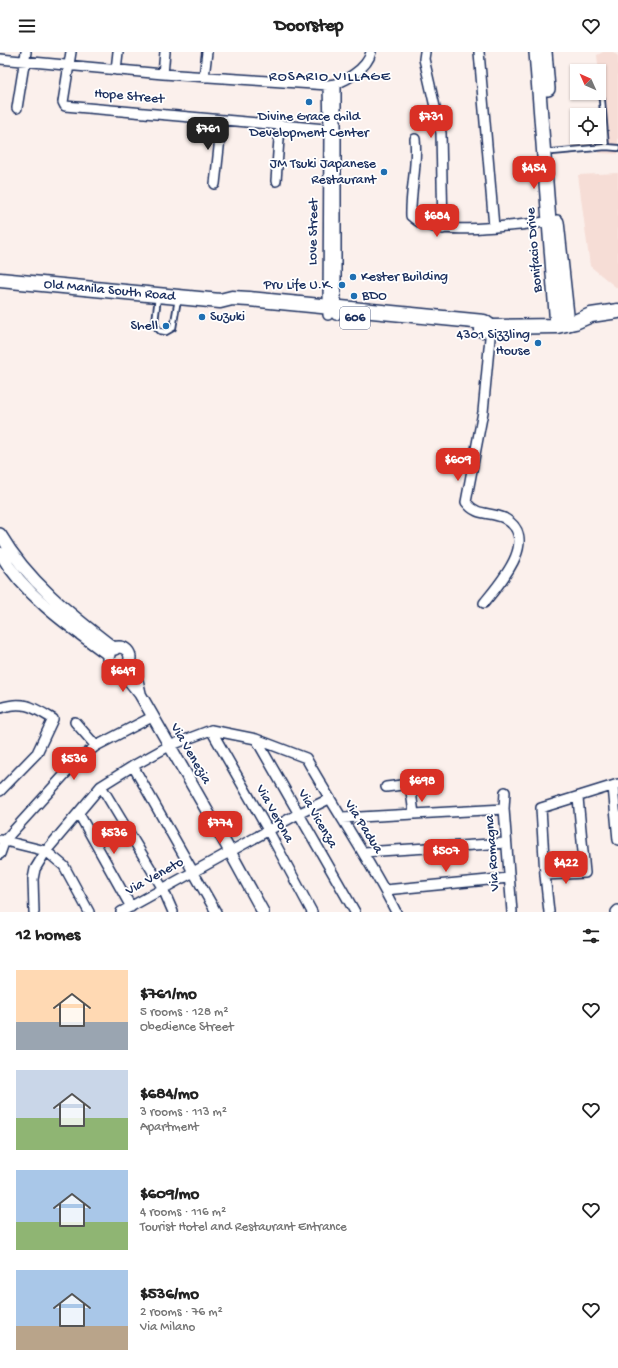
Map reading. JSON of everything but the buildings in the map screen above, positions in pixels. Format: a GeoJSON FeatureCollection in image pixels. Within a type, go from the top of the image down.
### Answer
{"type":"FeatureCollection","features":[{"type":"Feature","properties":{"kind":"main road","name":"Bonifacio Drive"},"geometry":{"type":"LineString","coordinates":[[536,52],[552,221],[567,324]]}},
{"type":"Feature","properties":{"kind":"main road","name":"Bonifacio Drive"},"geometry":{"type":"LineString","coordinates":[[545,52],[552,152],[552,221]]}},
{"type":"Feature","properties":{"kind":"main road","name":"Old Manila South Road"},"geometry":{"type":"LineString","coordinates":[[0,280],[220,301],[232,307],[332,311],[458,329],[483,330],[491,327],[567,324]]}},
{"type":"Feature","properties":{"kind":"main road","name":"606"},"geometry":{"type":"LineString","coordinates":[[567,324],[591,315],[618,311]]}},
{"type":"Feature","properties":{"kind":"main road","name":"606"},"geometry":{"type":"LineString","coordinates":[[567,324],[592,325],[618,320]]}},
{"type":"Feature","properties":{"kind":"street"},"geometry":{"type":"LineString","coordinates":[[70,65],[71,52]]}},
{"type":"Feature","properties":{"kind":"street"},"geometry":{"type":"LineString","coordinates":[[116,70],[118,52]]}},
{"type":"Feature","properties":{"kind":"street"},"geometry":{"type":"LineString","coordinates":[[163,74],[165,52]]}},
{"type":"Feature","properties":{"kind":"street"},"geometry":{"type":"LineString","coordinates":[[204,78],[207,52]]}},
{"type":"Feature","properties":{"kind":"street"},"geometry":{"type":"LineString","coordinates":[[0,59],[25,57],[70,65],[204,78],[332,84],[362,67],[370,56],[371,52]]}},
{"type":"Feature","properties":{"kind":"street"},"geometry":{"type":"LineString","coordinates":[[425,52],[424,59],[441,133],[443,229]]}},
{"type":"Feature","properties":{"kind":"street"},"geometry":{"type":"LineString","coordinates":[[480,52],[494,227]]}},
{"type":"Feature","properties":{"kind":"street"},"geometry":{"type":"LineString","coordinates":[[17,108],[25,57]]}},
{"type":"Feature","properties":{"kind":"street","name":"Hope Street"},"geometry":{"type":"LineString","coordinates":[[70,65],[64,104],[333,130]]}},
{"type":"Feature","properties":{"kind":"street","name":"Love Street"},"geometry":{"type":"LineString","coordinates":[[332,84],[332,311]]}},
{"type":"Feature","properties":{"kind":"street"},"geometry":{"type":"LineString","coordinates":[[215,184],[222,120]]}},
{"type":"Feature","properties":{"kind":"street"},"geometry":{"type":"LineString","coordinates":[[276,181],[280,125]]}},
{"type":"Feature","properties":{"kind":"street"},"geometry":{"type":"LineString","coordinates":[[415,139],[416,159],[411,200],[411,216],[424,224],[443,229],[494,227],[552,221]]}},
{"type":"Feature","properties":{"kind":"street"},"geometry":{"type":"LineString","coordinates":[[484,604],[518,554],[520,542],[516,529],[504,518],[471,510],[466,502],[483,412],[491,327]]}},
{"type":"Feature","properties":{"kind":"street"},"geometry":{"type":"LineString","coordinates":[[0,534],[29,576],[54,601],[112,652]]}},
{"type":"Feature","properties":{"kind":"street"},"geometry":{"type":"LineString","coordinates":[[0,553],[21,582],[47,608],[112,652],[126,650],[130,656],[129,663],[126,667],[120,669]]}},
{"type":"Feature","properties":{"kind":"street"},"geometry":{"type":"LineString","coordinates":[[112,652],[111,665],[120,669],[140,694]]}},
{"type":"Feature","properties":{"kind":"street"},"geometry":{"type":"LineString","coordinates":[[129,663],[135,672],[140,694]]}},
{"type":"Feature","properties":{"kind":"street","name":"Via Venezia"},"geometry":{"type":"LineString","coordinates":[[140,694],[263,912]]}},
{"type":"Feature","properties":{"kind":"street"},"geometry":{"type":"LineString","coordinates":[[0,708],[16,703],[27,704],[53,718],[37,754],[0,791]]}},
{"type":"Feature","properties":{"kind":"street"},"geometry":{"type":"LineString","coordinates":[[0,854],[3,840],[78,761],[96,746],[152,717]]}},
{"type":"Feature","properties":{"kind":"street"},"geometry":{"type":"LineString","coordinates":[[75,722],[96,746]]}},
{"type":"Feature","properties":{"kind":"street"},"geometry":{"type":"LineString","coordinates":[[34,912],[33,879],[35,869],[46,851],[79,814],[101,786],[169,746],[211,730],[256,739]]}},
{"type":"Feature","properties":{"kind":"street","name":"Via Verona"},"geometry":{"type":"LineString","coordinates":[[211,730],[268,830],[312,912]]}},
{"type":"Feature","properties":{"kind":"street","name":"Via Padua"},"geometry":{"type":"LineString","coordinates":[[256,739],[306,758],[329,799],[364,852],[396,912]]}},
{"type":"Feature","properties":{"kind":"street","name":"Via Vicenza"},"geometry":{"type":"LineString","coordinates":[[256,739],[355,912]]}},
{"type":"Feature","properties":{"kind":"street"},"geometry":{"type":"LineString","coordinates":[[133,766],[216,912]]}},
{"type":"Feature","properties":{"kind":"street"},"geometry":{"type":"LineString","coordinates":[[386,787],[410,784],[414,814]]}},
{"type":"Feature","properties":{"kind":"street"},"geometry":{"type":"LineString","coordinates":[[549,912],[545,876],[541,808],[578,798],[616,785],[618,840]]}},
{"type":"Feature","properties":{"kind":"street"},"geometry":{"type":"LineString","coordinates":[[101,786],[163,889],[173,912]]}},
{"type":"Feature","properties":{"kind":"street","name":"Via Romagna"},"geometry":{"type":"LineString","coordinates":[[505,792],[504,809],[512,912]]}},
{"type":"Feature","properties":{"kind":"street"},"geometry":{"type":"LineString","coordinates":[[545,876],[585,873],[578,798]]}},
{"type":"Feature","properties":{"kind":"street","name":"Via Veneto"},"geometry":{"type":"LineString","coordinates":[[121,912],[268,830],[329,799]]}},
{"type":"Feature","properties":{"kind":"street"},"geometry":{"type":"LineString","coordinates":[[342,818],[504,809]]}},
{"type":"Feature","properties":{"kind":"street"},"geometry":{"type":"LineString","coordinates":[[79,814],[131,907]]}},
{"type":"Feature","properties":{"kind":"street"},"geometry":{"type":"LineString","coordinates":[[3,840],[46,851],[64,866],[89,912]]}},
{"type":"Feature","properties":{"kind":"street"},"geometry":{"type":"LineString","coordinates":[[364,852],[506,843]]}},
{"type":"Feature","properties":{"kind":"street"},"geometry":{"type":"LineString","coordinates":[[385,890],[509,878]]}},
{"type":"Feature","properties":{"kind":"lane"},"geometry":{"type":"LineString","coordinates":[[602,100],[606,147]]}},
{"type":"Feature","properties":{"kind":"lane"},"geometry":{"type":"LineString","coordinates":[[552,152],[606,147],[618,148]]}},
{"type":"Feature","properties":{"kind":"lane"},"geometry":{"type":"LineString","coordinates":[[158,295],[155,325],[160,331],[166,332],[173,328],[178,297]]}},
{"type":"Feature","properties":{"kind":"shaded area"},"geometry":{"type":"Polygon","coordinates":[[[603,52],[613,52],[618,56],[618,154],[598,153],[604,144],[606,144],[606,108],[603,108],[602,100],[606,100],[606,64],[598,64],[597,55],[603,52]]]}},
{"type":"Feature","properties":{"kind":"shaded area"},"geometry":{"type":"Polygon","coordinates":[[[618,173],[618,289],[590,266],[578,175],[618,173]]]}},
{"type":"Feature","properties":{"kind":"place","name":"Divine Grace child Development Center"},"geometry":{"type":"Point","coordinates":[309,102]}},
{"type":"Feature","properties":{"kind":"place","name":"JM Tsuki Japanese Restaurant"},"geometry":{"type":"Point","coordinates":[384,172]}},
{"type":"Feature","properties":{"kind":"place","name":"Kester Building"},"geometry":{"type":"Point","coordinates":[353,277]}},
{"type":"Feature","properties":{"kind":"place","name":"Pru Life U.K."},"geometry":{"type":"Point","coordinates":[342,285]}},
{"type":"Feature","properties":{"kind":"place","name":"BDO"},"geometry":{"type":"Point","coordinates":[354,296]}},
{"type":"Feature","properties":{"kind":"place","name":"Suzuki"},"geometry":{"type":"Point","coordinates":[202,317]}},
{"type":"Feature","properties":{"kind":"place","name":"Shell"},"geometry":{"type":"Point","coordinates":[166,326]}},
{"type":"Feature","properties":{"kind":"place","name":"4301 Sizzling House"},"geometry":{"type":"Point","coordinates":[538,343]}},
{"type":"Feature","properties":{"kind":"district","name":"ROSARIO VILLAGE"},"geometry":{"type":"Point","coordinates":[330,77]}}]}
